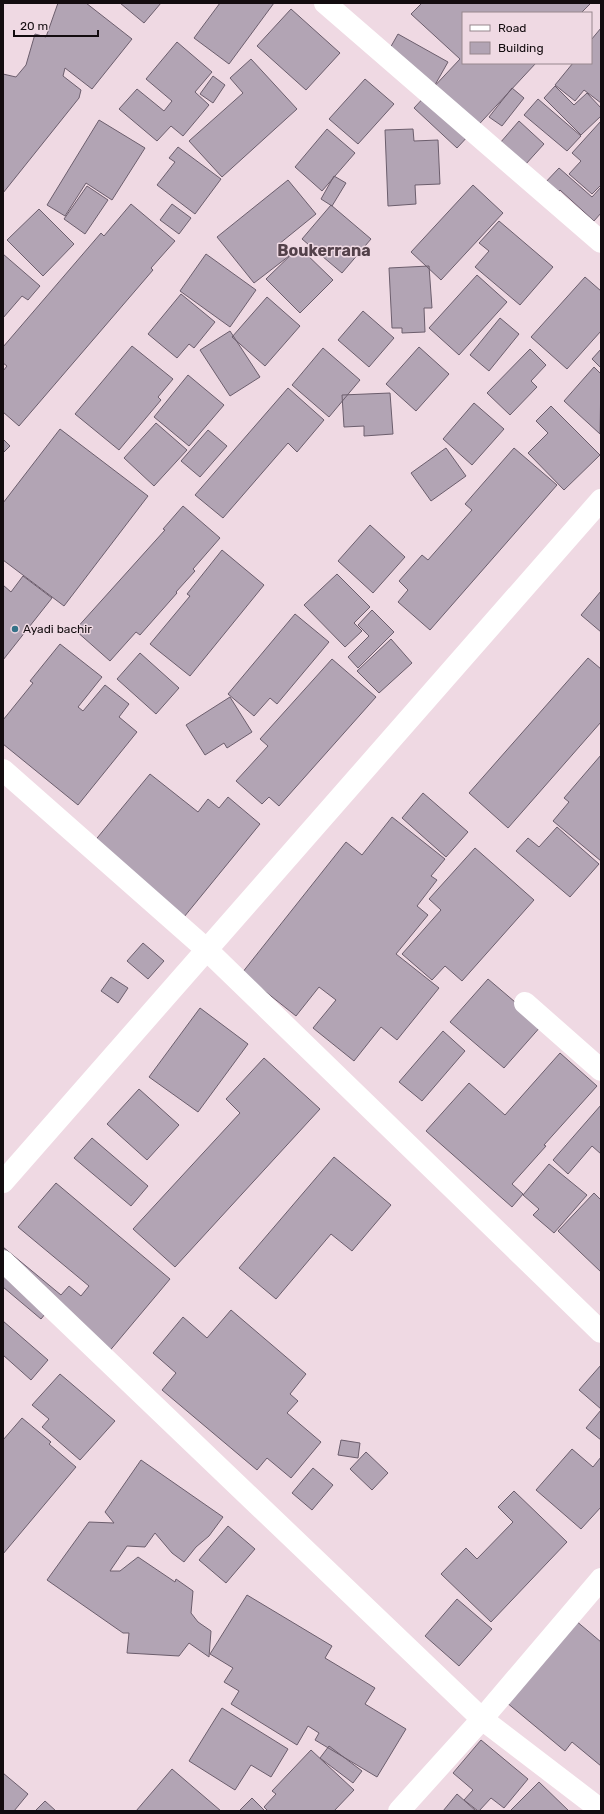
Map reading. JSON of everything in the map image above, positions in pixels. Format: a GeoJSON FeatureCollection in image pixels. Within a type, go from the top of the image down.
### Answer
{"type":"FeatureCollection","features":[{"type":"Feature","properties":{"kind":"street"},"geometry":{"type":"LineString","coordinates":[[325,3],[601,242]]}},
{"type":"Feature","properties":{"kind":"street"},"geometry":{"type":"LineString","coordinates":[[3,1182],[601,500]]}},
{"type":"Feature","properties":{"kind":"street"},"geometry":{"type":"LineString","coordinates":[[3,770],[206,949],[601,1332]]}},
{"type":"Feature","properties":{"kind":"street"},"geometry":{"type":"LineString","coordinates":[[525,1003],[601,1070]]}},
{"type":"Feature","properties":{"kind":"street"},"geometry":{"type":"LineString","coordinates":[[3,1261],[482,1719],[601,1810]]}},
{"type":"Feature","properties":{"kind":"street"},"geometry":{"type":"LineString","coordinates":[[399,1811],[482,1719],[601,1579]]}},
{"type":"Feature","properties":{"kind":"building"},"geometry":{"type":"Polygon","coordinates":[[[58,3],[86,3],[132,39],[92,89],[65,68],[63,76],[81,90],[79,98],[3,193],[3,74],[16,77],[26,65],[35,34],[46,37],[58,3]]]}},
{"type":"Feature","properties":{"kind":"building"},"geometry":{"type":"Polygon","coordinates":[[[120,3],[161,3],[144,23],[120,3]]]}},
{"type":"Feature","properties":{"kind":"building"},"geometry":{"type":"Polygon","coordinates":[[[220,3],[274,3],[229,64],[194,38],[220,3]]]}},
{"type":"Feature","properties":{"kind":"building"},"geometry":{"type":"Polygon","coordinates":[[[422,3],[591,3],[582,12],[462,12],[462,64],[535,64],[457,148],[414,108],[460,59],[411,14],[422,3]]]}},
{"type":"Feature","properties":{"kind":"building"},"geometry":{"type":"Polygon","coordinates":[[[291,9],[340,53],[306,90],[257,46],[291,9]]]}},
{"type":"Feature","properties":{"kind":"building"},"geometry":{"type":"Polygon","coordinates":[[[601,28],[601,103],[584,90],[575,101],[555,85],[572,64],[592,64],[592,39],[601,28]]]}},
{"type":"Feature","properties":{"kind":"building"},"geometry":{"type":"Polygon","coordinates":[[[398,34],[448,62],[431,92],[381,64],[398,34]]]}},
{"type":"Feature","properties":{"kind":"building"},"geometry":{"type":"Polygon","coordinates":[[[177,42],[212,72],[195,92],[209,105],[183,136],[171,126],[157,141],[119,109],[137,89],[164,111],[172,101],[146,79],[177,42]]]}},
{"type":"Feature","properties":{"kind":"building"},"geometry":{"type":"Polygon","coordinates":[[[251,59],[297,109],[222,177],[189,141],[243,93],[230,78],[251,59]]]}},
{"type":"Feature","properties":{"kind":"building"},"geometry":{"type":"Polygon","coordinates":[[[213,76],[225,85],[213,103],[200,94],[213,76]]]}},
{"type":"Feature","properties":{"kind":"building"},"geometry":{"type":"Polygon","coordinates":[[[365,79],[394,104],[358,144],[329,119],[365,79]]]}},
{"type":"Feature","properties":{"kind":"building"},"geometry":{"type":"Polygon","coordinates":[[[555,86],[574,105],[587,93],[601,108],[601,116],[581,135],[544,98],[555,86]]]}},
{"type":"Feature","properties":{"kind":"building"},"geometry":{"type":"Polygon","coordinates":[[[512,88],[524,98],[502,126],[489,117],[512,88]]]}},
{"type":"Feature","properties":{"kind":"building"},"geometry":{"type":"Polygon","coordinates":[[[538,99],[581,136],[567,151],[524,115],[538,99]]]}},
{"type":"Feature","properties":{"kind":"building"},"geometry":{"type":"Polygon","coordinates":[[[99,120],[145,148],[112,200],[86,183],[65,216],[47,205],[99,120]]]}},
{"type":"Feature","properties":{"kind":"building"},"geometry":{"type":"Polygon","coordinates":[[[519,121],[544,144],[525,165],[500,143],[519,121]]]}},
{"type":"Feature","properties":{"kind":"building"},"geometry":{"type":"Polygon","coordinates":[[[601,121],[601,185],[592,194],[569,174],[581,161],[572,153],[601,121]]]}},
{"type":"Feature","properties":{"kind":"building"},"geometry":{"type":"Polygon","coordinates":[[[327,129],[355,153],[322,191],[295,167],[327,129]]]}},
{"type":"Feature","properties":{"kind":"building"},"geometry":{"type":"Polygon","coordinates":[[[413,129],[414,141],[438,140],[440,184],[415,185],[416,204],[388,206],[385,130],[413,129]]]}},
{"type":"Feature","properties":{"kind":"building"},"geometry":{"type":"Polygon","coordinates":[[[178,147],[221,179],[195,214],[157,185],[175,162],[169,158],[178,147]]]}},
{"type":"Feature","properties":{"kind":"building"},"geometry":{"type":"Polygon","coordinates":[[[559,168],[592,197],[601,187],[601,213],[594,221],[560,190],[554,197],[542,186],[559,168]]]}},
{"type":"Feature","properties":{"kind":"building"},"geometry":{"type":"Polygon","coordinates":[[[334,176],[346,183],[332,206],[321,199],[334,176]]]}},
{"type":"Feature","properties":{"kind":"building"},"geometry":{"type":"Polygon","coordinates":[[[288,180],[316,214],[279,244],[289,256],[254,283],[217,237],[288,180]]]}},
{"type":"Feature","properties":{"kind":"building"},"geometry":{"type":"Polygon","coordinates":[[[473,185],[503,213],[441,280],[411,252],[473,185]]]}},
{"type":"Feature","properties":{"kind":"building"},"geometry":{"type":"Polygon","coordinates":[[[87,186],[108,200],[85,234],[64,219],[87,186]]]}},
{"type":"Feature","properties":{"kind":"building"},"geometry":{"type":"Polygon","coordinates":[[[131,204],[175,241],[151,268],[153,270],[19,426],[3,412],[3,371],[7,366],[3,363],[3,347],[101,233],[104,236],[131,204]]]}},
{"type":"Feature","properties":{"kind":"building"},"geometry":{"type":"Polygon","coordinates":[[[172,204],[191,218],[179,234],[160,220],[172,204]]]}},
{"type":"Feature","properties":{"kind":"building"},"geometry":{"type":"Polygon","coordinates":[[[331,205],[371,239],[342,273],[302,239],[331,205]]]}},
{"type":"Feature","properties":{"kind":"building"},"geometry":{"type":"Polygon","coordinates":[[[39,209],[74,244],[43,276],[7,240],[39,209]]]}},
{"type":"Feature","properties":{"kind":"building"},"geometry":{"type":"Polygon","coordinates":[[[499,221],[553,267],[520,305],[475,267],[489,251],[479,243],[499,221]]]}},
{"type":"Feature","properties":{"kind":"building"},"geometry":{"type":"Polygon","coordinates":[[[299,247],[333,280],[300,313],[266,279],[299,247]]]}},
{"type":"Feature","properties":{"kind":"building"},"geometry":{"type":"Polygon","coordinates":[[[3,254],[40,286],[28,300],[22,296],[3,318],[3,254]]]}},
{"type":"Feature","properties":{"kind":"building"},"geometry":{"type":"Polygon","coordinates":[[[206,254],[256,290],[230,327],[180,291],[206,254]]]}},
{"type":"Feature","properties":{"kind":"building"},"geometry":{"type":"Polygon","coordinates":[[[429,266],[432,308],[424,308],[425,332],[402,333],[402,328],[392,328],[389,268],[429,266]]]}},
{"type":"Feature","properties":{"kind":"building"},"geometry":{"type":"Polygon","coordinates":[[[477,275],[507,302],[459,355],[429,328],[477,275]]]}},
{"type":"Feature","properties":{"kind":"building"},"geometry":{"type":"Polygon","coordinates":[[[585,277],[601,291],[601,331],[567,369],[531,337],[585,277]]]}},
{"type":"Feature","properties":{"kind":"building"},"geometry":{"type":"Polygon","coordinates":[[[181,294],[215,322],[194,348],[189,344],[177,358],[148,334],[181,294]]]}},
{"type":"Feature","properties":{"kind":"building"},"geometry":{"type":"Polygon","coordinates":[[[267,297],[300,326],[265,366],[232,337],[267,297]]]}},
{"type":"Feature","properties":{"kind":"building"},"geometry":{"type":"Polygon","coordinates":[[[363,311],[394,338],[369,367],[338,340],[363,311]]]}},
{"type":"Feature","properties":{"kind":"building"},"geometry":{"type":"Polygon","coordinates":[[[500,318],[519,334],[489,371],[470,355],[500,318]]]}},
{"type":"Feature","properties":{"kind":"building"},"geometry":{"type":"Polygon","coordinates":[[[230,331],[260,377],[230,396],[200,350],[230,331]]]}},
{"type":"Feature","properties":{"kind":"building"},"geometry":{"type":"Polygon","coordinates":[[[132,346],[173,379],[158,397],[161,400],[119,450],[75,414],[132,346]]]}},
{"type":"Feature","properties":{"kind":"building"},"geometry":{"type":"Polygon","coordinates":[[[419,347],[449,374],[416,411],[386,384],[419,347]]]}},
{"type":"Feature","properties":{"kind":"building"},"geometry":{"type":"Polygon","coordinates":[[[323,348],[360,380],[329,417],[292,385],[323,348]]]}},
{"type":"Feature","properties":{"kind":"building"},"geometry":{"type":"Polygon","coordinates":[[[530,349],[546,365],[531,381],[537,387],[510,415],[487,393],[530,349]]]}},
{"type":"Feature","properties":{"kind":"building"},"geometry":{"type":"Polygon","coordinates":[[[601,349],[601,368],[592,359],[601,349]]]}},
{"type":"Feature","properties":{"kind":"building"},"geometry":{"type":"Polygon","coordinates":[[[594,367],[601,374],[600,434],[564,401],[594,367]]]}},
{"type":"Feature","properties":{"kind":"building"},"geometry":{"type":"Polygon","coordinates":[[[188,375],[224,405],[189,446],[154,417],[188,375]]]}},
{"type":"Feature","properties":{"kind":"building"},"geometry":{"type":"Polygon","coordinates":[[[288,388],[324,420],[297,452],[288,443],[223,518],[195,495],[288,388]]]}},
{"type":"Feature","properties":{"kind":"building"},"geometry":{"type":"Polygon","coordinates":[[[390,393],[393,434],[364,436],[364,426],[344,427],[342,395],[390,393]]]}},
{"type":"Feature","properties":{"kind":"building"},"geometry":{"type":"Polygon","coordinates":[[[474,403],[504,429],[472,465],[443,439],[474,403]]]}},
{"type":"Feature","properties":{"kind":"building"},"geometry":{"type":"Polygon","coordinates":[[[551,406],[600,455],[564,490],[528,453],[548,433],[536,421],[551,406]]]}},
{"type":"Feature","properties":{"kind":"building"},"geometry":{"type":"Polygon","coordinates":[[[156,423],[187,450],[154,486],[124,458],[156,423]]]}},
{"type":"Feature","properties":{"kind":"building"},"geometry":{"type":"Polygon","coordinates":[[[60,429],[148,496],[64,606],[3,560],[3,503],[60,429]]]}},
{"type":"Feature","properties":{"kind":"building"},"geometry":{"type":"Polygon","coordinates":[[[208,430],[227,446],[200,477],[181,461],[208,430]]]}},
{"type":"Feature","properties":{"kind":"building"},"geometry":{"type":"Polygon","coordinates":[[[3,439],[10,446],[3,453],[3,439]]]}},
{"type":"Feature","properties":{"kind":"building"},"geometry":{"type":"Polygon","coordinates":[[[446,448],[466,476],[431,501],[411,473],[446,448]]]}},
{"type":"Feature","properties":{"kind":"building"},"geometry":{"type":"Polygon","coordinates":[[[514,448],[557,485],[430,630],[398,602],[408,590],[399,581],[422,555],[428,560],[472,510],[465,504],[514,448]]]}},
{"type":"Feature","properties":{"kind":"building"},"geometry":{"type":"Polygon","coordinates":[[[183,506],[220,538],[193,569],[195,571],[176,592],[177,593],[140,635],[136,632],[110,661],[75,630],[165,530],[163,529],[183,506]]]}},
{"type":"Feature","properties":{"kind":"building"},"geometry":{"type":"Polygon","coordinates":[[[370,525],[405,557],[373,593],[338,561],[370,525]]]}},
{"type":"Feature","properties":{"kind":"building"},"geometry":{"type":"Polygon","coordinates":[[[222,550],[264,585],[190,676],[150,644],[190,596],[187,594],[222,550]]]}},
{"type":"Feature","properties":{"kind":"building"},"geometry":{"type":"Polygon","coordinates":[[[337,574],[370,607],[354,623],[362,631],[345,647],[304,605],[337,574]]]}},
{"type":"Feature","properties":{"kind":"building","name":"Ayadi bachir"},"geometry":{"type":"Polygon","coordinates":[[[23,576],[52,598],[3,660],[3,585],[11,592],[23,576]]]}},
{"type":"Feature","properties":{"kind":"building"},"geometry":{"type":"Polygon","coordinates":[[[601,591],[601,632],[581,615],[601,591]]]}},
{"type":"Feature","properties":{"kind":"building"},"geometry":{"type":"Polygon","coordinates":[[[372,610],[394,632],[358,668],[348,657],[369,636],[358,625],[372,610]]]}},
{"type":"Feature","properties":{"kind":"building"},"geometry":{"type":"Polygon","coordinates":[[[295,614],[329,642],[277,704],[270,698],[254,716],[228,694],[295,614]]]}},
{"type":"Feature","properties":{"kind":"building"},"geometry":{"type":"Polygon","coordinates":[[[391,639],[412,663],[379,693],[357,671],[391,639]]]}},
{"type":"Feature","properties":{"kind":"building"},"geometry":{"type":"Polygon","coordinates":[[[60,644],[102,677],[78,707],[83,711],[105,685],[129,704],[119,717],[137,732],[78,805],[3,744],[3,720],[33,683],[30,681],[60,644]]]}},
{"type":"Feature","properties":{"kind":"building"},"geometry":{"type":"Polygon","coordinates":[[[140,653],[179,688],[156,714],[117,679],[140,653]]]}},
{"type":"Feature","properties":{"kind":"building"},"geometry":{"type":"Polygon","coordinates":[[[588,658],[601,669],[601,722],[508,828],[469,793],[588,658]]]}},
{"type":"Feature","properties":{"kind":"building"},"geometry":{"type":"Polygon","coordinates":[[[332,659],[376,697],[279,806],[269,797],[262,804],[236,781],[268,746],[260,739],[332,659]]]}},
{"type":"Feature","properties":{"kind":"building"},"geometry":{"type":"Polygon","coordinates":[[[230,697],[252,732],[227,748],[224,743],[205,755],[186,725],[230,697]]]}},
{"type":"Feature","properties":{"kind":"building"},"geometry":{"type":"Polygon","coordinates":[[[601,755],[601,861],[553,821],[569,802],[564,798],[601,755]]]}},
{"type":"Feature","properties":{"kind":"building"},"geometry":{"type":"Polygon","coordinates":[[[150,774],[198,812],[208,799],[219,808],[228,797],[260,824],[184,917],[93,843],[150,774]]]}},
{"type":"Feature","properties":{"kind":"building"},"geometry":{"type":"Polygon","coordinates":[[[423,793],[468,832],[446,857],[402,818],[423,793]]]}},
{"type":"Feature","properties":{"kind":"building"},"geometry":{"type":"Polygon","coordinates":[[[392,817],[445,859],[431,876],[437,880],[417,906],[428,915],[396,954],[439,988],[397,1040],[381,1027],[354,1061],[313,1028],[336,1000],[319,987],[296,1016],[242,973],[346,842],[362,855],[392,817]]]}},
{"type":"Feature","properties":{"kind":"building"},"geometry":{"type":"Polygon","coordinates":[[[557,827],[599,864],[570,897],[516,851],[528,838],[539,847],[557,827]]]}},
{"type":"Feature","properties":{"kind":"building"},"geometry":{"type":"Polygon","coordinates":[[[475,848],[534,900],[462,981],[445,966],[432,980],[402,954],[441,910],[429,899],[475,848]]]}},
{"type":"Feature","properties":{"kind":"building"},"geometry":{"type":"Polygon","coordinates":[[[143,943],[164,961],[148,979],[127,961],[143,943]]]}},
{"type":"Feature","properties":{"kind":"building"},"geometry":{"type":"Polygon","coordinates":[[[111,977],[128,988],[118,1003],[101,991],[111,977]]]}},
{"type":"Feature","properties":{"kind":"building"},"geometry":{"type":"Polygon","coordinates":[[[488,979],[542,1025],[504,1068],[450,1022],[488,979]]]}},
{"type":"Feature","properties":{"kind":"building"},"geometry":{"type":"Polygon","coordinates":[[[200,1008],[248,1044],[198,1112],[149,1077],[200,1008]]]}},
{"type":"Feature","properties":{"kind":"building"},"geometry":{"type":"Polygon","coordinates":[[[443,1031],[465,1051],[422,1101],[399,1082],[443,1031]]]}},
{"type":"Feature","properties":{"kind":"building"},"geometry":{"type":"Polygon","coordinates":[[[560,1053],[597,1086],[544,1145],[546,1146],[512,1184],[523,1194],[512,1207],[426,1131],[469,1083],[505,1115],[560,1053]]]}},
{"type":"Feature","properties":{"kind":"building"},"geometry":{"type":"Polygon","coordinates":[[[264,1058],[320,1109],[175,1267],[133,1229],[240,1113],[226,1099],[264,1058]]]}},
{"type":"Feature","properties":{"kind":"building"},"geometry":{"type":"Polygon","coordinates":[[[139,1089],[179,1125],[147,1160],[107,1124],[139,1089]]]}},
{"type":"Feature","properties":{"kind":"building"},"geometry":{"type":"Polygon","coordinates":[[[601,1105],[601,1154],[592,1146],[568,1174],[553,1160],[601,1105]]]}},
{"type":"Feature","properties":{"kind":"building"},"geometry":{"type":"Polygon","coordinates":[[[92,1138],[148,1186],[131,1206],[74,1158],[92,1138]]]}},
{"type":"Feature","properties":{"kind":"building"},"geometry":{"type":"Polygon","coordinates":[[[334,1157],[391,1205],[352,1251],[331,1234],[276,1299],[239,1268],[334,1157]]]}},
{"type":"Feature","properties":{"kind":"building"},"geometry":{"type":"Polygon","coordinates":[[[549,1164],[587,1195],[554,1233],[533,1215],[539,1209],[523,1195],[549,1164]]]}},
{"type":"Feature","properties":{"kind":"building"},"geometry":{"type":"Polygon","coordinates":[[[56,1183],[170,1279],[102,1360],[50,1308],[41,1319],[3,1287],[3,1247],[61,1295],[69,1286],[81,1296],[89,1286],[18,1227],[56,1183]]]}},
{"type":"Feature","properties":{"kind":"building"},"geometry":{"type":"Polygon","coordinates":[[[594,1193],[601,1200],[601,1272],[558,1231],[594,1193]]]}},
{"type":"Feature","properties":{"kind":"building"},"geometry":{"type":"Polygon","coordinates":[[[231,1310],[306,1374],[290,1394],[298,1401],[287,1413],[321,1442],[291,1478],[267,1458],[257,1470],[162,1390],[176,1373],[153,1353],[183,1317],[207,1338],[231,1310]]]}},
{"type":"Feature","properties":{"kind":"building"},"geometry":{"type":"Polygon","coordinates":[[[3,1321],[48,1360],[31,1380],[3,1355],[3,1321]]]}},
{"type":"Feature","properties":{"kind":"building"},"geometry":{"type":"Polygon","coordinates":[[[601,1365],[601,1409],[579,1390],[601,1365]]]}},
{"type":"Feature","properties":{"kind":"building"},"geometry":{"type":"Polygon","coordinates":[[[60,1374],[115,1421],[80,1460],[42,1427],[49,1419],[32,1405],[60,1374]]]}},
{"type":"Feature","properties":{"kind":"building"},"geometry":{"type":"Polygon","coordinates":[[[601,1410],[601,1440],[586,1428],[601,1410]]]}},
{"type":"Feature","properties":{"kind":"building"},"geometry":{"type":"Polygon","coordinates":[[[22,1418],[51,1442],[49,1444],[76,1467],[3,1554],[3,1440],[22,1418]]]}},
{"type":"Feature","properties":{"kind":"building"},"geometry":{"type":"Polygon","coordinates":[[[341,1440],[360,1443],[358,1458],[338,1455],[341,1440]]]}},
{"type":"Feature","properties":{"kind":"building"},"geometry":{"type":"Polygon","coordinates":[[[572,1449],[593,1467],[601,1457],[601,1507],[581,1529],[536,1490],[572,1449]]]}},
{"type":"Feature","properties":{"kind":"building"},"geometry":{"type":"Polygon","coordinates":[[[366,1452],[388,1473],[372,1490],[350,1469],[366,1452]]]}},
{"type":"Feature","properties":{"kind":"building"},"geometry":{"type":"Polygon","coordinates":[[[141,1460],[223,1517],[209,1536],[196,1547],[184,1562],[172,1553],[155,1533],[145,1547],[127,1546],[110,1571],[120,1571],[138,1557],[175,1582],[176,1579],[193,1591],[191,1613],[198,1622],[211,1631],[209,1657],[189,1643],[179,1656],[127,1653],[129,1633],[123,1633],[47,1580],[89,1522],[114,1523],[105,1512],[141,1460]]]}},
{"type":"Feature","properties":{"kind":"building"},"geometry":{"type":"Polygon","coordinates":[[[313,1468],[333,1485],[312,1510],[292,1493],[313,1468]]]}},
{"type":"Feature","properties":{"kind":"building"},"geometry":{"type":"Polygon","coordinates":[[[514,1491],[567,1542],[491,1622],[441,1574],[466,1548],[477,1559],[513,1522],[498,1507],[514,1491]]]}},
{"type":"Feature","properties":{"kind":"building"},"geometry":{"type":"Polygon","coordinates":[[[228,1526],[255,1549],[226,1583],[199,1560],[228,1526]]]}},
{"type":"Feature","properties":{"kind":"building"},"geometry":{"type":"Polygon","coordinates":[[[247,1595],[332,1646],[325,1658],[375,1688],[365,1704],[406,1729],[377,1777],[315,1740],[319,1733],[308,1726],[297,1745],[231,1704],[239,1691],[224,1682],[233,1668],[210,1654],[247,1595]]]}},
{"type":"Feature","properties":{"kind":"building"},"geometry":{"type":"Polygon","coordinates":[[[457,1599],[492,1629],[459,1666],[425,1636],[457,1599]]]}},
{"type":"Feature","properties":{"kind":"building"},"geometry":{"type":"Polygon","coordinates":[[[575,1620],[601,1642],[601,1766],[572,1742],[565,1751],[506,1702],[575,1620]]]}},
{"type":"Feature","properties":{"kind":"building"},"geometry":{"type":"Polygon","coordinates":[[[222,1708],[288,1749],[271,1777],[251,1765],[235,1790],[189,1761],[222,1708]]]}},
{"type":"Feature","properties":{"kind":"building"},"geometry":{"type":"Polygon","coordinates":[[[481,1740],[528,1779],[504,1808],[491,1798],[478,1811],[464,1800],[473,1790],[453,1773],[481,1740]]]}},
{"type":"Feature","properties":{"kind":"building"},"geometry":{"type":"Polygon","coordinates":[[[329,1746],[362,1771],[353,1783],[320,1758],[329,1746]]]}},
{"type":"Feature","properties":{"kind":"building"},"geometry":{"type":"Polygon","coordinates":[[[311,1750],[354,1790],[334,1811],[268,1811],[264,1807],[276,1794],[272,1791],[311,1750]]]}},
{"type":"Feature","properties":{"kind":"building"},"geometry":{"type":"Polygon","coordinates":[[[172,1769],[221,1811],[136,1811],[172,1769]]]}},
{"type":"Feature","properties":{"kind":"building"},"geometry":{"type":"Polygon","coordinates":[[[3,1773],[28,1794],[14,1811],[3,1811],[3,1773]]]}},
{"type":"Feature","properties":{"kind":"building"},"geometry":{"type":"Polygon","coordinates":[[[539,1782],[569,1811],[510,1811],[539,1782]]]}},
{"type":"Feature","properties":{"kind":"building"},"geometry":{"type":"Polygon","coordinates":[[[457,1794],[476,1811],[443,1811],[457,1794]]]}},
{"type":"Feature","properties":{"kind":"building"},"geometry":{"type":"Polygon","coordinates":[[[252,1798],[265,1811],[239,1811],[252,1798]]]}},
{"type":"Feature","properties":{"kind":"building"},"geometry":{"type":"Polygon","coordinates":[[[45,1801],[56,1811],[35,1811],[45,1801]]]}},
{"type":"Feature","properties":{"kind":"place","name":"Ayadi bachir"},"geometry":{"type":"Point","coordinates":[15,629]}},
{"type":"Feature","properties":{"kind":"district","name":"Boukerrana"},"geometry":{"type":"Point","coordinates":[324,250]}}]}
